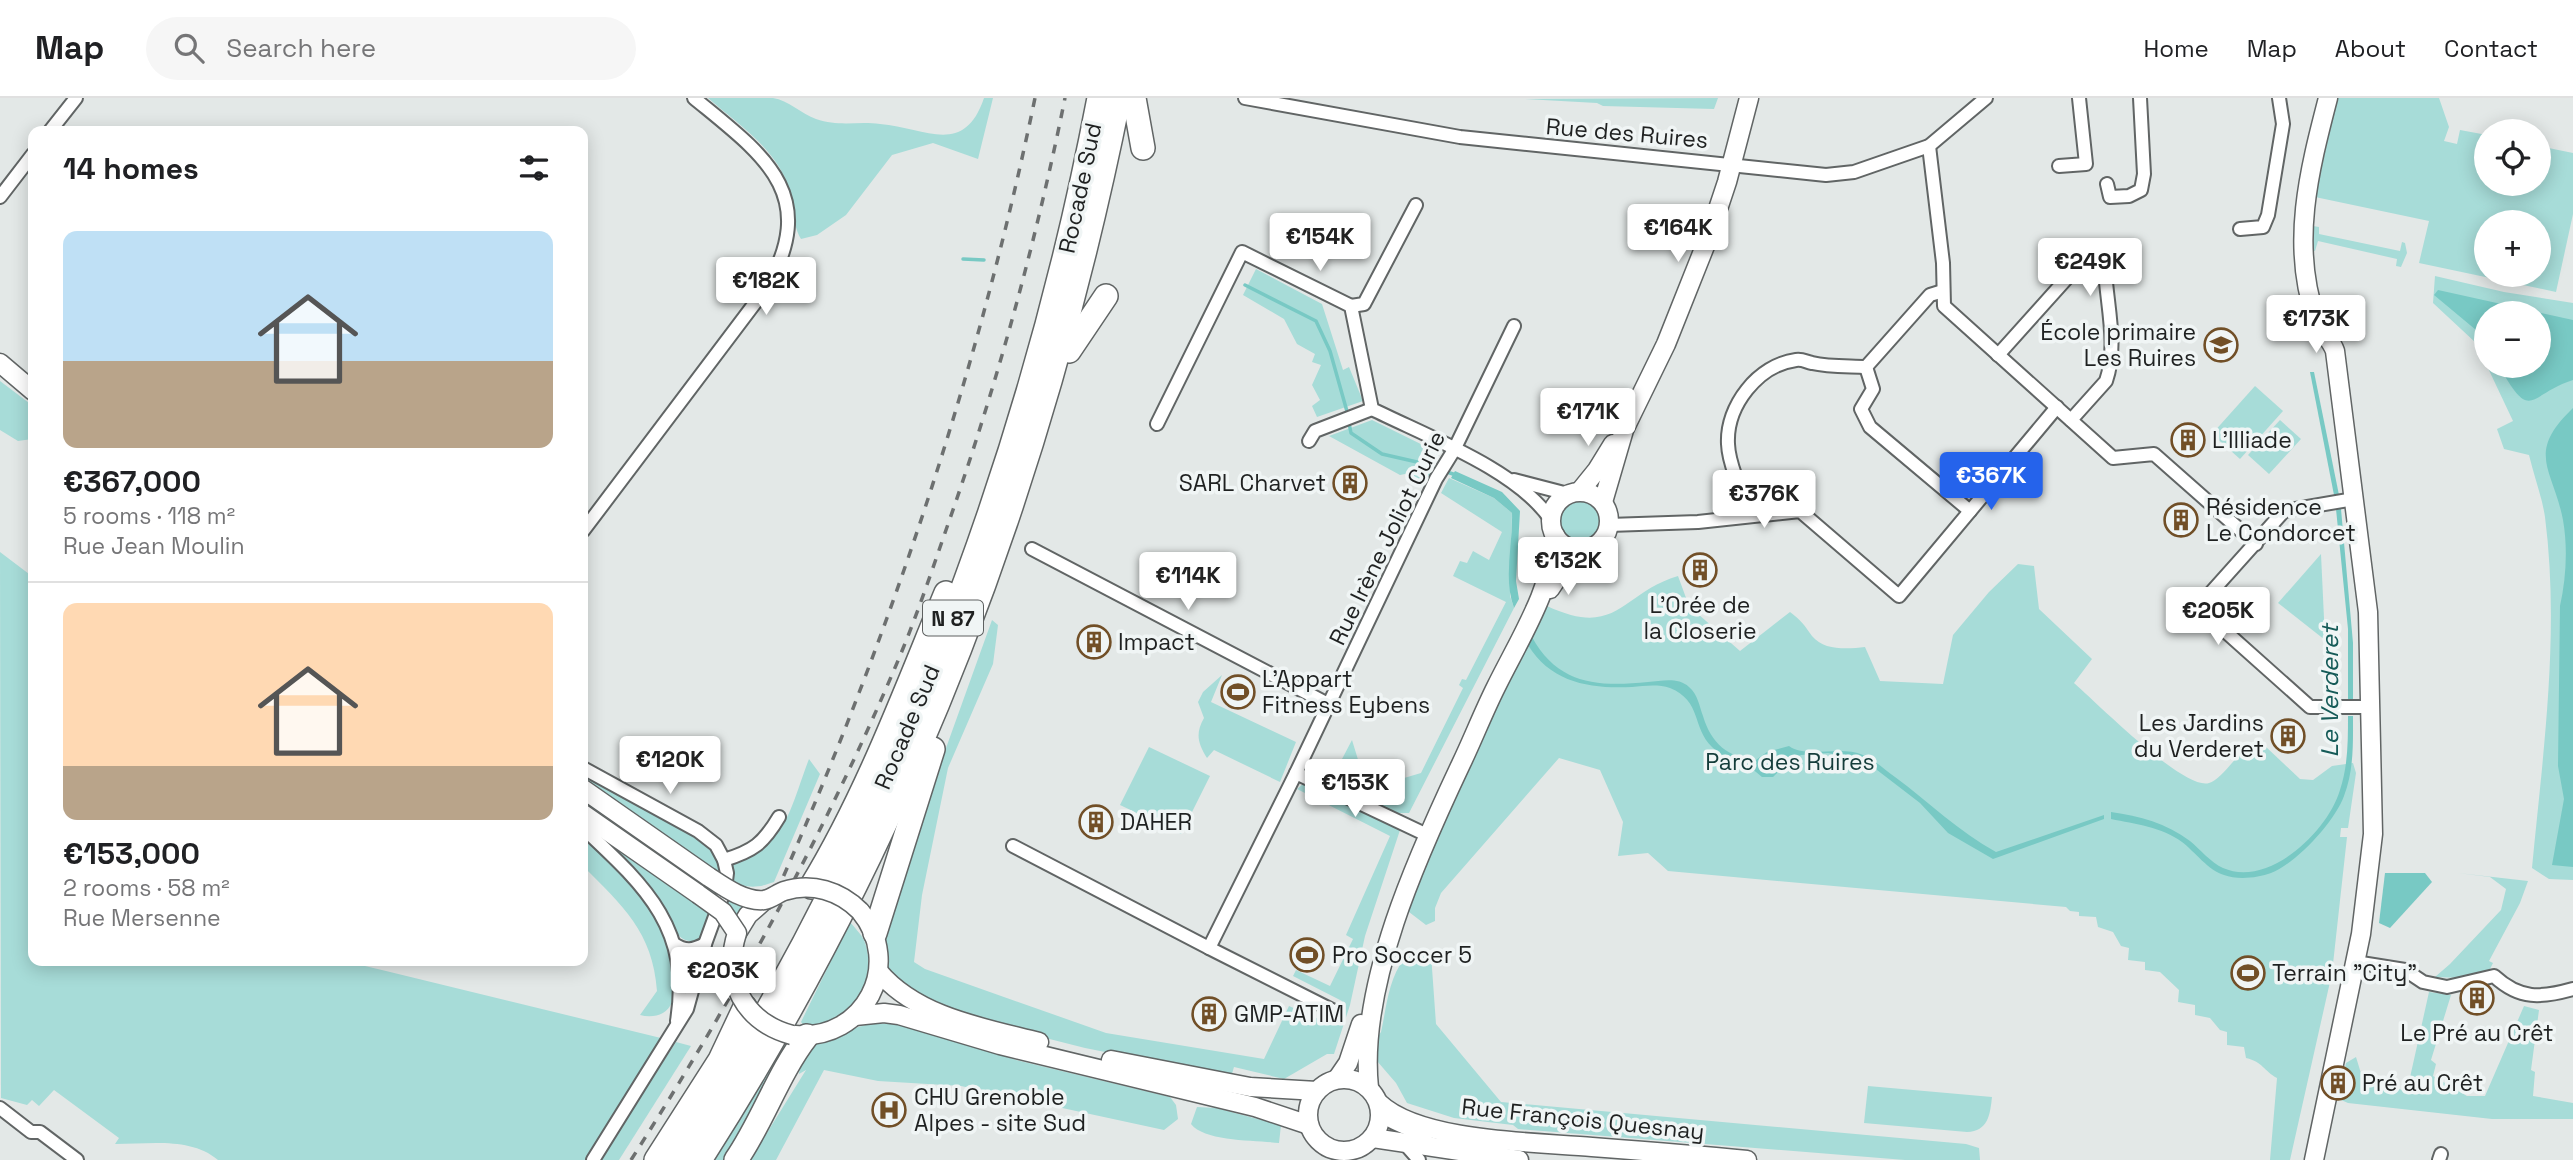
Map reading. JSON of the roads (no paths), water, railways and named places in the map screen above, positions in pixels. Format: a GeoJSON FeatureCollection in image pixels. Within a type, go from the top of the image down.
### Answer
{"type":"FeatureCollection","features":[{"type":"Feature","properties":{"kind":"highway","name":"Rocade Sud"},"geometry":{"type":"LineString","coordinates":[[700,1160],[752,1076],[845,909],[933,719],[988,578],[1041,384],[1099,98]]}},
{"type":"Feature","properties":{"kind":"highway","name":"Rocade Sud"},"geometry":{"type":"LineString","coordinates":[[677,1160],[802,948],[890,769],[960,600],[1004,472],[1041,384],[1084,260],[1119,98]]}},
{"type":"Feature","properties":{"kind":"highway"},"geometry":{"type":"LineString","coordinates":[[1134,98],[1143,148]]}},
{"type":"Feature","properties":{"kind":"highway"},"geometry":{"type":"LineString","coordinates":[[811,887],[846,824],[1041,384],[1106,296]]}},
{"type":"Feature","properties":{"kind":"highway"},"geometry":{"type":"LineString","coordinates":[[875,933],[988,578]]}},
{"type":"Feature","properties":{"kind":"highway"},"geometry":{"type":"LineString","coordinates":[[656,1160],[729,1043],[745,1007]]}},
{"type":"Feature","properties":{"kind":"highway"},"geometry":{"type":"LineString","coordinates":[[736,1160],[765,1113],[796,1051],[800,1035]]}},
{"type":"Feature","properties":{"kind":"main road"},"geometry":{"type":"LineString","coordinates":[[1603,502],[1623,434],[1692,282],[1719,207],[1749,98]]}},
{"type":"Feature","properties":{"kind":"main road"},"geometry":{"type":"LineString","coordinates":[[2314,1160],[2355,962],[2367,896],[2374,834],[2364,708],[2368,611],[2350,499],[2335,351],[2332,341],[2317,322],[2302,254],[2302,216],[2328,98]]}},
{"type":"Feature","properties":{"kind":"main road"},"geometry":{"type":"LineString","coordinates":[[0,363],[28,387]]}},
{"type":"Feature","properties":{"kind":"main road"},"geometry":{"type":"LineString","coordinates":[[879,972],[895,990],[918,1004],[960,1021],[1103,1059],[1250,1087],[1317,1091],[1337,1079],[1358,1039],[1386,919],[1423,833],[1528,621],[1554,557],[1555,505],[1574,493],[1597,470],[1616,439],[1623,434]]}},
{"type":"Feature","properties":{"kind":"main road"},"geometry":{"type":"LineString","coordinates":[[1528,621],[1562,571],[1583,550],[1602,540],[1609,525],[1609,513],[1603,502],[1594,495],[1574,493]]}},
{"type":"Feature","properties":{"kind":"main road"},"geometry":{"type":"LineString","coordinates":[[1553,528],[1564,545],[1583,550]]}},
{"type":"Feature","properties":{"kind":"main road"},"geometry":{"type":"LineString","coordinates":[[588,792],[735,893],[765,900]]}},
{"type":"Feature","properties":{"kind":"main road"},"geometry":{"type":"LineString","coordinates":[[588,817],[723,912],[737,933]]}},
{"type":"Feature","properties":{"kind":"main road"},"geometry":{"type":"LineString","coordinates":[[1317,1091],[1308,1113],[1309,1125],[1325,1153],[1342,1152],[1350,1155],[1373,1138],[1376,1102],[1367,1049],[1377,988],[1423,833]]}},
{"type":"Feature","properties":{"kind":"main road"},"geometry":{"type":"LineString","coordinates":[[811,887],[838,894],[860,911],[875,933],[879,972],[869,999],[855,1016],[834,1029],[800,1035],[764,1024],[745,1007],[734,981],[731,963],[737,933],[748,915],[765,900],[783,891],[811,887]]}},
{"type":"Feature","properties":{"kind":"main road"},"geometry":{"type":"LineString","coordinates":[[855,1016],[884,1013],[899,1015],[1000,1045],[1255,1107],[1309,1125]]}},
{"type":"Feature","properties":{"kind":"main road","name":"Rue François Quesnay"},"geometry":{"type":"LineString","coordinates":[[1337,1079],[1354,1079],[1376,1102],[1399,1117],[1489,1139],[1747,1160]]}},
{"type":"Feature","properties":{"kind":"main road","name":"Rue François Quesnay"},"geometry":{"type":"LineString","coordinates":[[1373,1138],[1421,1155],[1520,1160]]}},
{"type":"Feature","properties":{"kind":"street"},"geometry":{"type":"LineString","coordinates":[[55,126],[76,98]]}},
{"type":"Feature","properties":{"kind":"street"},"geometry":{"type":"LineString","coordinates":[[588,524],[767,287],[778,268],[786,245],[789,220],[780,184],[766,162],[747,141],[694,98]]}},
{"type":"Feature","properties":{"kind":"street","name":"Rue des Ruires"},"geometry":{"type":"LineString","coordinates":[[1245,98],[1460,137],[1826,175],[1842,174],[1896,159],[1929,146],[1986,98]]}},
{"type":"Feature","properties":{"kind":"street"},"geometry":{"type":"LineString","coordinates":[[2059,166],[2086,164],[2079,98]]}},
{"type":"Feature","properties":{"kind":"street"},"geometry":{"type":"LineString","coordinates":[[2107,184],[2110,197],[2129,196],[2141,190],[2144,174],[2140,98]]}},
{"type":"Feature","properties":{"kind":"street"},"geometry":{"type":"LineString","coordinates":[[2240,229],[2263,227],[2267,215],[2283,124],[2279,98]]}},
{"type":"Feature","properties":{"kind":"street"},"geometry":{"type":"LineString","coordinates":[[1929,146],[1944,306],[2113,458],[2154,454],[2256,544]]}},
{"type":"Feature","properties":{"kind":"street"},"geometry":{"type":"LineString","coordinates":[[0,197],[28,161]]}},
{"type":"Feature","properties":{"kind":"street"},"geometry":{"type":"LineString","coordinates":[[1157,424],[1242,252],[1351,306],[1364,304],[1416,205]]}},
{"type":"Feature","properties":{"kind":"street"},"geometry":{"type":"LineString","coordinates":[[1998,355],[2068,277],[2084,271],[2105,270],[2111,335],[2109,373],[2106,381],[2071,420]]}},
{"type":"Feature","properties":{"kind":"street"},"geometry":{"type":"LineString","coordinates":[[1866,367],[1930,295],[1943,291]]}},
{"type":"Feature","properties":{"kind":"street"},"geometry":{"type":"LineString","coordinates":[[1351,306],[1372,409],[1450,454],[1507,478],[1574,493]]}},
{"type":"Feature","properties":{"kind":"street","name":"Rue Irène Joliot Curie"},"geometry":{"type":"LineString","coordinates":[[1209,948],[1436,479],[1514,326]]}},
{"type":"Feature","properties":{"kind":"street"},"geometry":{"type":"LineString","coordinates":[[1742,517],[1744,501],[1731,466],[1727,442],[1734,411],[1748,388],[1778,365],[1798,360],[1812,364],[1866,367]]}},
{"type":"Feature","properties":{"kind":"street"},"geometry":{"type":"LineString","coordinates":[[1866,367],[1873,389],[1861,409],[1870,427],[1970,511]]}},
{"type":"Feature","properties":{"kind":"street"},"geometry":{"type":"LineString","coordinates":[[1609,525],[1698,522],[1800,511],[1899,596],[2057,407]]}},
{"type":"Feature","properties":{"kind":"street"},"geometry":{"type":"LineString","coordinates":[[1309,441],[1315,430],[1372,409]]}},
{"type":"Feature","properties":{"kind":"street"},"geometry":{"type":"LineString","coordinates":[[1507,478],[1536,501],[1553,528]]}},
{"type":"Feature","properties":{"kind":"street"},"geometry":{"type":"LineString","coordinates":[[2350,499],[2329,505],[2284,511],[2198,607],[2310,707],[2364,708]]}},
{"type":"Feature","properties":{"kind":"street"},"geometry":{"type":"LineString","coordinates":[[1032,549],[1328,704]]}},
{"type":"Feature","properties":{"kind":"street"},"geometry":{"type":"LineString","coordinates":[[588,771],[698,831],[716,845],[724,860],[726,889],[705,944],[687,1009],[593,1160]]}},
{"type":"Feature","properties":{"kind":"street"},"geometry":{"type":"LineString","coordinates":[[1296,773],[1423,833]]}},
{"type":"Feature","properties":{"kind":"street"},"geometry":{"type":"LineString","coordinates":[[724,860],[748,853],[767,837],[779,817]]}},
{"type":"Feature","properties":{"kind":"street"},"geometry":{"type":"LineString","coordinates":[[588,833],[650,895],[674,944],[680,988],[675,1031]]}},
{"type":"Feature","properties":{"kind":"street"},"geometry":{"type":"LineString","coordinates":[[1013,846],[1332,1010]]}},
{"type":"Feature","properties":{"kind":"street"},"geometry":{"type":"LineString","coordinates":[[674,944],[682,950],[693,950],[705,944]]}},
{"type":"Feature","properties":{"kind":"street"},"geometry":{"type":"LineString","coordinates":[[2355,962],[2405,970],[2423,982],[2447,987],[2494,976],[2517,992],[2542,998],[2573,989]]}},
{"type":"Feature","properties":{"kind":"street"},"geometry":{"type":"LineString","coordinates":[[1376,1102],[1396,1126],[1427,1139],[1421,1155]]}},
{"type":"Feature","properties":{"kind":"street"},"geometry":{"type":"LineString","coordinates":[[0,1108],[31,1132],[40,1132],[77,1160]]}},
{"type":"Feature","properties":{"kind":"street"},"geometry":{"type":"LineString","coordinates":[[1421,1155],[1431,1140],[1423,1125]]}},
{"type":"Feature","properties":{"kind":"waterway","name":"Le Verderet"},"geometry":{"type":"LineString","coordinates":[[963,259],[984,260]]}},
{"type":"Feature","properties":{"kind":"waterway","name":"Le Verderet"},"geometry":{"type":"LineString","coordinates":[[1245,285],[1316,321],[1330,351],[1348,415]]}},
{"type":"Feature","properties":{"kind":"waterway","name":"Le Verderet"},"geometry":{"type":"LineString","coordinates":[[1349,423],[1351,433],[1382,454],[1456,475]]}},
{"type":"Feature","properties":{"kind":"railway"},"geometry":{"type":"LineString","coordinates":[[769,909],[852,712],[924,511],[985,306],[1012,203],[1035,98]]}},
{"type":"Feature","properties":{"kind":"railway"},"geometry":{"type":"LineString","coordinates":[[631,1160],[704,1041],[773,920],[836,797],[902,650],[926,589],[987,406],[1030,253],[1065,98]]}},
{"type":"Feature","properties":{"kind":"place","name":"École primaire Les Ruires"},"geometry":{"type":"Point","coordinates":[2221,345]}},
{"type":"Feature","properties":{"kind":"place","name":"L'Illiade"},"geometry":{"type":"Point","coordinates":[2188,440]}},
{"type":"Feature","properties":{"kind":"place","name":"SARL Charvet"},"geometry":{"type":"Point","coordinates":[1350,483]}},
{"type":"Feature","properties":{"kind":"place","name":"Résidence Le Condorcet"},"geometry":{"type":"Point","coordinates":[2181,520]}},
{"type":"Feature","properties":{"kind":"place","name":"L'Orée de la Closerie"},"geometry":{"type":"Point","coordinates":[1700,570]}},
{"type":"Feature","properties":{"kind":"place","name":"Impact"},"geometry":{"type":"Point","coordinates":[1094,642]}},
{"type":"Feature","properties":{"kind":"place","name":"L'Appart Fitness Eybens"},"geometry":{"type":"Point","coordinates":[1238,692]}},
{"type":"Feature","properties":{"kind":"place","name":"Les Jardins du Verderet"},"geometry":{"type":"Point","coordinates":[2288,736]}},
{"type":"Feature","properties":{"kind":"place","name":"DAHER"},"geometry":{"type":"Point","coordinates":[1096,822]}},
{"type":"Feature","properties":{"kind":"place","name":"Pro Soccer 5"},"geometry":{"type":"Point","coordinates":[1307,955]}},
{"type":"Feature","properties":{"kind":"place","name":"Terrain \"City\""},"geometry":{"type":"Point","coordinates":[2248,973]}},
{"type":"Feature","properties":{"kind":"place","name":"Le Pré au Crêt"},"geometry":{"type":"Point","coordinates":[2477,998]}},
{"type":"Feature","properties":{"kind":"place","name":"GMP-ATIM"},"geometry":{"type":"Point","coordinates":[1209,1014]}},
{"type":"Feature","properties":{"kind":"place","name":"Pré au Crêt"},"geometry":{"type":"Point","coordinates":[2338,1083]}},
{"type":"Feature","properties":{"kind":"place","name":"CHU Grenoble Alpes - site Sud"},"geometry":{"type":"Point","coordinates":[889,1110]}},
{"type":"Feature","properties":{"kind":"park label","name":"Parc des Ruires"},"geometry":{"type":"Point","coordinates":[1790,762]}}]}
